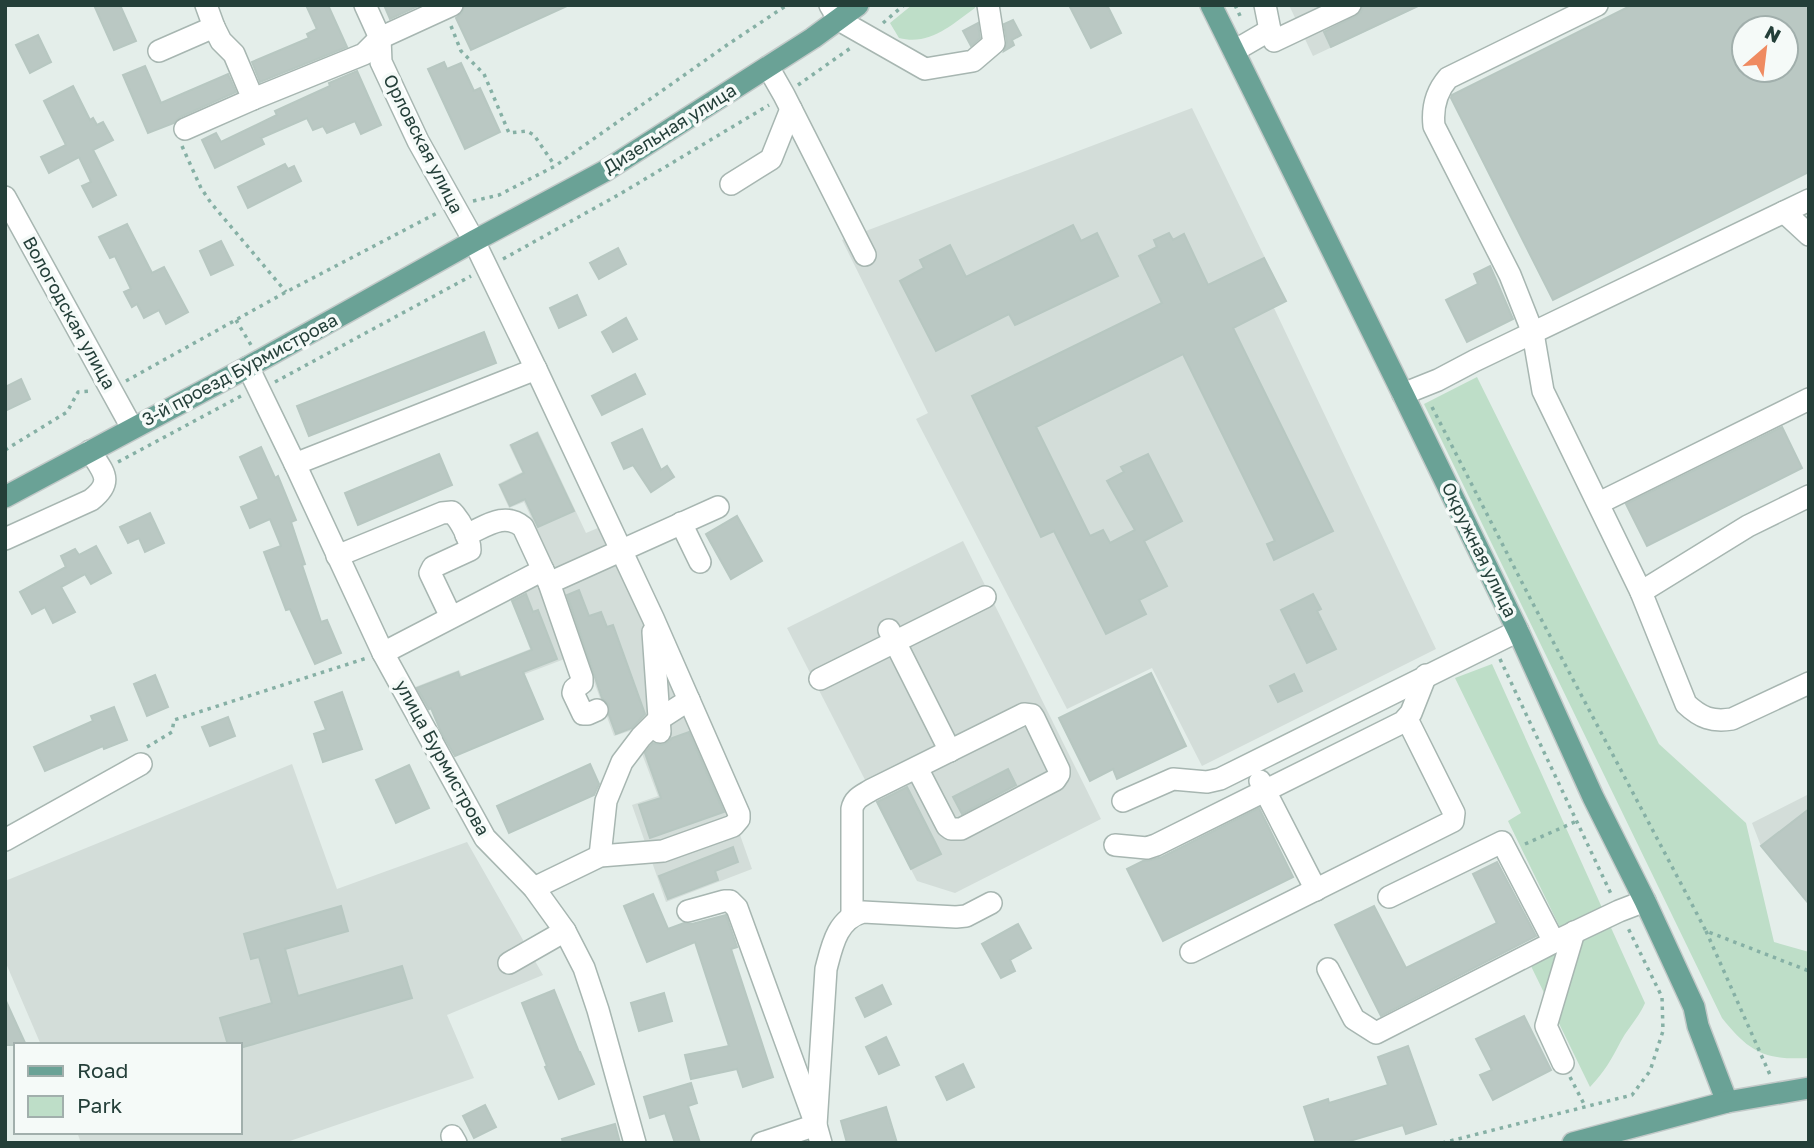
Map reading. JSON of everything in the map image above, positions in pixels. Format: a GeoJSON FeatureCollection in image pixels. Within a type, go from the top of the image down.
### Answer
{"type":"FeatureCollection","features":[{"type":"Feature","properties":{"kind":"main road","name":"Дизельная улица"},"geometry":{"type":"LineString","coordinates":[[474,241],[605,171],[768,67],[834,13],[858,5]]}},
{"type":"Feature","properties":{"kind":"main road","name":"Окружная улица"},"geometry":{"type":"LineString","coordinates":[[1211,5],[1252,41],[1412,390],[1593,797],[1694,1007],[1698,1026],[1727,1102]]}},
{"type":"Feature","properties":{"kind":"main road","name":"3-й проезд Бурмистрова"},"geometry":{"type":"LineString","coordinates":[[5,497],[474,241]]}},
{"type":"Feature","properties":{"kind":"main road"},"geometry":{"type":"LineString","coordinates":[[1573,1143],[1727,1102],[1809,1088]]}},
{"type":"Feature","properties":{"kind":"street"},"geometry":{"type":"LineString","coordinates":[[206,5],[221,41],[234,54],[253,99]]}},
{"type":"Feature","properties":{"kind":"street","name":"Орловская улица"},"geometry":{"type":"LineString","coordinates":[[365,5],[380,38],[381,62],[418,141],[474,241]]}},
{"type":"Feature","properties":{"kind":"street"},"geometry":{"type":"LineString","coordinates":[[834,13],[925,69],[973,61],[994,43],[988,5]]}},
{"type":"Feature","properties":{"kind":"street"},"geometry":{"type":"LineString","coordinates":[[1265,5],[1252,41],[1274,41],[1350,5]]}},
{"type":"Feature","properties":{"kind":"street"},"geometry":{"type":"LineString","coordinates":[[1597,5],[1448,78],[1436,97],[1434,126],[1510,275],[1533,333],[1543,391],[1641,592],[1686,704],[1706,718],[1719,721],[1732,719],[1809,683]]}},
{"type":"Feature","properties":{"kind":"street"},"geometry":{"type":"LineString","coordinates":[[185,129],[364,54],[380,38],[448,7]]}},
{"type":"Feature","properties":{"kind":"street"},"geometry":{"type":"LineString","coordinates":[[159,51],[214,27]]}},
{"type":"Feature","properties":{"kind":"street"},"geometry":{"type":"LineString","coordinates":[[768,67],[865,255]]}},
{"type":"Feature","properties":{"kind":"street"},"geometry":{"type":"LineString","coordinates":[[731,184],[771,159],[787,102]]}},
{"type":"Feature","properties":{"kind":"street","name":"Вологодская улица"},"geometry":{"type":"LineString","coordinates":[[5,197],[132,428]]}},
{"type":"Feature","properties":{"kind":"street"},"geometry":{"type":"LineString","coordinates":[[1412,390],[1809,200]]}},
{"type":"Feature","properties":{"kind":"street"},"geometry":{"type":"LineString","coordinates":[[1784,212],[1809,235]]}},
{"type":"Feature","properties":{"kind":"street"},"geometry":{"type":"LineString","coordinates":[[474,241],[622,550],[739,814],[737,823],[733,826],[663,851],[600,856],[534,888]]}},
{"type":"Feature","properties":{"kind":"street","name":"улица Бурмистрова"},"geometry":{"type":"LineString","coordinates":[[247,367],[266,389],[295,464],[383,653],[485,838],[534,888],[565,931],[584,968],[635,1143]]}},
{"type":"Feature","properties":{"kind":"street"},"geometry":{"type":"LineString","coordinates":[[295,464],[536,369]]}},
{"type":"Feature","properties":{"kind":"street"},"geometry":{"type":"LineString","coordinates":[[1599,503],[1809,399]]}},
{"type":"Feature","properties":{"kind":"street"},"geometry":{"type":"LineString","coordinates":[[5,540],[91,500],[98,494],[106,479],[90,451]]}},
{"type":"Feature","properties":{"kind":"street"},"geometry":{"type":"LineString","coordinates":[[1641,592],[1748,526],[1809,496]]}},
{"type":"Feature","properties":{"kind":"street"},"geometry":{"type":"LineString","coordinates":[[383,653],[451,617],[546,576],[622,550],[718,507]]}},
{"type":"Feature","properties":{"kind":"street"},"geometry":{"type":"LineString","coordinates":[[338,556],[447,511],[456,516],[470,545],[468,552],[432,567],[430,571],[451,617]]}},
{"type":"Feature","properties":{"kind":"street"},"geometry":{"type":"LineString","coordinates":[[466,536],[500,520],[509,519],[523,527],[546,576],[582,678],[582,683],[573,693],[583,714],[588,715],[597,710]]}},
{"type":"Feature","properties":{"kind":"street"},"geometry":{"type":"LineString","coordinates":[[681,523],[700,562]]}},
{"type":"Feature","properties":{"kind":"street"},"geometry":{"type":"LineString","coordinates":[[820,679],[891,635],[985,597]]}},
{"type":"Feature","properties":{"kind":"street"},"geometry":{"type":"LineString","coordinates":[[653,618],[659,729]]}},
{"type":"Feature","properties":{"kind":"street"},"geometry":{"type":"LineString","coordinates":[[1123,801],[1173,779],[1207,782],[1220,779],[1518,631]]}},
{"type":"Feature","properties":{"kind":"street"},"geometry":{"type":"LineString","coordinates":[[891,635],[950,751]]}},
{"type":"Feature","properties":{"kind":"street"},"geometry":{"type":"LineString","coordinates":[[1115,845],[1151,847],[1407,719],[1426,675]]}},
{"type":"Feature","properties":{"kind":"street"},"geometry":{"type":"LineString","coordinates":[[600,856],[606,801],[619,769],[630,751],[659,729],[689,700]]}},
{"type":"Feature","properties":{"kind":"street"},"geometry":{"type":"LineString","coordinates":[[852,914],[853,804],[857,799],[871,790],[1024,714],[1034,719],[1059,774],[1055,780],[961,830],[956,830],[947,826],[917,768]]}},
{"type":"Feature","properties":{"kind":"street"},"geometry":{"type":"LineString","coordinates":[[1191,952],[1453,821],[1454,813],[1407,719]]}},
{"type":"Feature","properties":{"kind":"street"},"geometry":{"type":"LineString","coordinates":[[1251,763],[1316,890]]}},
{"type":"Feature","properties":{"kind":"street"},"geometry":{"type":"LineString","coordinates":[[5,840],[141,764]]}},
{"type":"Feature","properties":{"kind":"street"},"geometry":{"type":"LineString","coordinates":[[1207,782],[1223,812]]}},
{"type":"Feature","properties":{"kind":"street"},"geometry":{"type":"LineString","coordinates":[[1389,897],[1502,842],[1554,942]]}},
{"type":"Feature","properties":{"kind":"street"},"geometry":{"type":"LineString","coordinates":[[688,911],[724,901],[730,901],[737,908],[818,1134]]}},
{"type":"Feature","properties":{"kind":"street"},"geometry":{"type":"LineString","coordinates":[[1328,969],[1354,1019],[1376,1033],[1574,932],[1644,901]]}},
{"type":"Feature","properties":{"kind":"street"},"geometry":{"type":"LineString","coordinates":[[818,1134],[826,970],[831,948],[845,921],[852,914],[863,912],[967,916],[991,904]]}},
{"type":"Feature","properties":{"kind":"street"},"geometry":{"type":"LineString","coordinates":[[509,963],[565,931]]}},
{"type":"Feature","properties":{"kind":"street"},"geometry":{"type":"LineString","coordinates":[[1563,1063],[1546,1026],[1574,932]]}},
{"type":"Feature","properties":{"kind":"street"},"geometry":{"type":"LineString","coordinates":[[762,1143],[818,1134]]}},
{"type":"Feature","properties":{"kind":"path"},"geometry":{"type":"LineString","coordinates":[[5,450],[66,412],[78,392],[111,390],[286,292],[454,205],[499,195],[555,166],[726,44],[787,5]]}},
{"type":"Feature","properties":{"kind":"path"},"geometry":{"type":"LineString","coordinates":[[102,471],[246,393],[266,389],[620,194],[765,108],[787,102],[904,5]]}},
{"type":"Feature","properties":{"kind":"path"},"geometry":{"type":"LineString","coordinates":[[1235,5],[1252,41]]}},
{"type":"Feature","properties":{"kind":"path"},"geometry":{"type":"LineString","coordinates":[[448,7],[461,51],[484,74],[509,133],[527,131],[534,135],[555,166]]}},
{"type":"Feature","properties":{"kind":"path"},"geometry":{"type":"LineString","coordinates":[[185,129],[181,133],[181,142],[201,188],[286,292]]}},
{"type":"Feature","properties":{"kind":"path"},"geometry":{"type":"LineString","coordinates":[[1412,390],[1531,600],[1706,931],[1772,1079]]}},
{"type":"Feature","properties":{"kind":"path"},"geometry":{"type":"LineString","coordinates":[[141,764],[135,754],[172,732],[174,720],[383,653]]}},
{"type":"Feature","properties":{"kind":"path"},"geometry":{"type":"LineString","coordinates":[[1507,852],[1577,821]]}},
{"type":"Feature","properties":{"kind":"path"},"geometry":{"type":"LineString","coordinates":[[1706,931],[1809,971]]}},
{"type":"Feature","properties":{"kind":"path"},"geometry":{"type":"LineString","coordinates":[[1563,1063],[1585,1107]]}},
{"type":"Feature","properties":{"kind":"shaded area"},"geometry":{"type":"Polygon","coordinates":[[[1289,5],[1422,5],[1313,56],[1289,5]]]}},
{"type":"Feature","properties":{"kind":"shaded area"},"geometry":{"type":"Polygon","coordinates":[[[1192,108],[1286,301],[1274,308],[1436,649],[1202,766],[1152,668],[1067,709],[916,419],[928,413],[842,240],[1192,108]]]}},
{"type":"Feature","properties":{"kind":"shaded area"},"geometry":{"type":"Polygon","coordinates":[[[538,431],[586,533],[605,525],[720,778],[752,869],[666,902],[632,805],[658,796],[633,730],[614,736],[583,652],[425,712],[415,687],[459,670],[462,676],[530,649],[509,593],[557,573],[524,502],[509,508],[498,484],[522,472],[509,445],[538,431]]]}},
{"type":"Feature","properties":{"kind":"shaded area"},"geometry":{"type":"Polygon","coordinates":[[[963,541],[1101,819],[955,893],[917,881],[787,628],[963,541]]]}},
{"type":"Feature","properties":{"kind":"shaded area"},"geometry":{"type":"Polygon","coordinates":[[[292,764],[337,889],[467,842],[543,975],[447,1015],[474,1078],[284,1143],[81,1143],[78,1134],[242,1134],[242,1043],[40,1043],[5,961],[5,881],[292,764]]]}},
{"type":"Feature","properties":{"kind":"shaded area"},"geometry":{"type":"Polygon","coordinates":[[[1809,794],[1809,904],[1761,846],[1752,823],[1809,794]]]}},
{"type":"Feature","properties":{"kind":"green space"},"geometry":{"type":"Polygon","coordinates":[[[912,5],[975,5],[975,8],[930,37],[910,40],[899,38],[890,23],[912,5]]]}},
{"type":"Feature","properties":{"kind":"green space"},"geometry":{"type":"Polygon","coordinates":[[[1477,377],[1659,744],[1746,823],[1774,942],[1809,952],[1809,1058],[1781,1058],[1760,1052],[1741,1039],[1722,1018],[1424,404],[1477,377]]]}},
{"type":"Feature","properties":{"kind":"green space"},"geometry":{"type":"Polygon","coordinates":[[[1492,664],[1645,1003],[1600,1076],[1590,1087],[1529,962],[1567,942],[1508,821],[1521,813],[1455,678],[1492,664]]]}},
{"type":"Feature","properties":{"kind":"building"},"geometry":{"type":"Polygon","coordinates":[[[94,5],[120,5],[136,41],[114,50],[94,5]]]}},
{"type":"Feature","properties":{"kind":"building"},"geometry":{"type":"Polygon","coordinates":[[[306,5],[328,5],[347,47],[260,82],[252,62],[309,38],[307,34],[317,29],[306,5]]]}},
{"type":"Feature","properties":{"kind":"building"},"geometry":{"type":"Polygon","coordinates":[[[384,5],[420,5],[390,19],[384,5]]]}},
{"type":"Feature","properties":{"kind":"building"},"geometry":{"type":"Polygon","coordinates":[[[465,5],[569,5],[471,50],[456,18],[465,5]]]}},
{"type":"Feature","properties":{"kind":"building"},"geometry":{"type":"Polygon","coordinates":[[[1069,5],[1107,5],[1121,33],[1091,48],[1069,5]]]}},
{"type":"Feature","properties":{"kind":"building"},"geometry":{"type":"Polygon","coordinates":[[[1363,5],[1420,5],[1331,47],[1324,32],[1356,16],[1363,5]]]}},
{"type":"Feature","properties":{"kind":"building"},"geometry":{"type":"Polygon","coordinates":[[[1632,5],[1809,5],[1809,172],[1553,300],[1451,98],[1452,95],[1632,5]]]}},
{"type":"Feature","properties":{"kind":"building"},"geometry":{"type":"Polygon","coordinates":[[[1013,20],[1021,35],[1012,40],[1014,45],[1004,51],[1007,42],[1004,24],[1013,20]]]}},
{"type":"Feature","properties":{"kind":"building"},"geometry":{"type":"Polygon","coordinates":[[[978,23],[980,38],[971,46],[963,31],[978,23]]]}},
{"type":"Feature","properties":{"kind":"building"},"geometry":{"type":"Polygon","coordinates":[[[38,35],[51,62],[30,73],[16,45],[38,35]]]}},
{"type":"Feature","properties":{"kind":"building"},"geometry":{"type":"Polygon","coordinates":[[[444,62],[447,69],[461,63],[474,91],[480,88],[500,132],[465,149],[428,69],[444,62]]]}},
{"type":"Feature","properties":{"kind":"building"},"geometry":{"type":"Polygon","coordinates":[[[145,66],[161,103],[228,74],[236,92],[148,133],[123,75],[145,66]]]}},
{"type":"Feature","properties":{"kind":"building"},"geometry":{"type":"Polygon","coordinates":[[[357,71],[381,125],[361,134],[355,121],[327,133],[323,126],[313,130],[307,118],[261,138],[264,144],[215,168],[202,140],[216,133],[221,142],[277,115],[275,111],[357,71]]]}},
{"type":"Feature","properties":{"kind":"building"},"geometry":{"type":"Polygon","coordinates":[[[73,86],[90,120],[93,118],[97,125],[103,122],[113,140],[93,150],[116,195],[93,207],[82,186],[91,182],[79,157],[49,173],[41,157],[66,145],[44,101],[73,86]]]}},
{"type":"Feature","properties":{"kind":"building"},"geometry":{"type":"Polygon","coordinates":[[[285,164],[288,169],[294,166],[301,181],[248,208],[238,187],[285,164]]]}},
{"type":"Feature","properties":{"kind":"building"},"geometry":{"type":"Polygon","coordinates":[[[127,224],[152,273],[164,267],[188,312],[166,324],[159,310],[144,318],[137,304],[132,307],[124,292],[131,289],[115,256],[110,258],[99,237],[127,224]]]}},
{"type":"Feature","properties":{"kind":"building"},"geometry":{"type":"Polygon","coordinates":[[[1073,225],[1081,241],[1097,233],[1118,276],[1015,325],[1009,314],[936,351],[900,281],[924,268],[920,260],[950,245],[966,277],[1073,225]]]}},
{"type":"Feature","properties":{"kind":"building"},"geometry":{"type":"Polygon","coordinates":[[[1169,233],[1173,240],[1184,234],[1208,285],[1264,258],[1286,301],[1233,328],[1333,531],[1274,560],[1267,544],[1275,541],[1183,354],[1036,427],[1090,536],[1103,530],[1110,543],[1135,530],[1107,481],[1124,472],[1121,467],[1148,454],[1182,521],[1144,541],[1167,586],[1139,600],[1146,614],[1106,634],[1054,531],[1041,537],[972,396],[1162,303],[1139,256],[1157,247],[1154,240],[1169,233]]]}},
{"type":"Feature","properties":{"kind":"building"},"geometry":{"type":"Polygon","coordinates":[[[221,241],[233,265],[211,275],[200,251],[221,241]]]}},
{"type":"Feature","properties":{"kind":"building"},"geometry":{"type":"Polygon","coordinates":[[[618,248],[626,264],[599,279],[590,263],[618,248]]]}},
{"type":"Feature","properties":{"kind":"building"},"geometry":{"type":"Polygon","coordinates":[[[1490,266],[1513,319],[1467,342],[1446,300],[1478,284],[1474,274],[1490,266]]]}},
{"type":"Feature","properties":{"kind":"building"},"geometry":{"type":"Polygon","coordinates":[[[577,295],[586,315],[559,328],[550,308],[577,295]]]}},
{"type":"Feature","properties":{"kind":"building"},"geometry":{"type":"Polygon","coordinates":[[[626,318],[637,339],[613,352],[602,332],[626,318]]]}},
{"type":"Feature","properties":{"kind":"building"},"geometry":{"type":"Polygon","coordinates":[[[484,332],[496,363],[309,436],[297,406],[484,332]]]}},
{"type":"Feature","properties":{"kind":"building"},"geometry":{"type":"Polygon","coordinates":[[[635,374],[645,394],[602,415],[592,396],[635,374]]]}},
{"type":"Feature","properties":{"kind":"building"},"geometry":{"type":"Polygon","coordinates":[[[21,379],[30,399],[5,411],[5,387],[21,379]]]}},
{"type":"Feature","properties":{"kind":"building"},"geometry":{"type":"Polygon","coordinates":[[[1782,427],[1802,468],[1647,546],[1626,504],[1782,427]]]}},
{"type":"Feature","properties":{"kind":"building"},"geometry":{"type":"Polygon","coordinates":[[[642,429],[661,470],[667,466],[674,477],[651,492],[633,465],[624,469],[612,443],[642,429]]]}},
{"type":"Feature","properties":{"kind":"building"},"geometry":{"type":"Polygon","coordinates":[[[537,433],[574,511],[538,527],[525,499],[510,506],[500,485],[524,473],[511,445],[537,433]]]}},
{"type":"Feature","properties":{"kind":"building"},"geometry":{"type":"Polygon","coordinates":[[[261,447],[275,478],[278,476],[296,520],[291,522],[321,622],[327,620],[341,653],[315,664],[290,609],[286,610],[264,552],[281,546],[270,519],[250,528],[241,507],[259,499],[240,457],[261,447]]]}},
{"type":"Feature","properties":{"kind":"building"},"geometry":{"type":"Polygon","coordinates":[[[439,454],[452,485],[358,525],[345,493],[439,454]]]}},
{"type":"Feature","properties":{"kind":"building"},"geometry":{"type":"Polygon","coordinates":[[[150,513],[164,543],[145,552],[139,538],[128,543],[120,527],[150,513]]]}},
{"type":"Feature","properties":{"kind":"building"},"geometry":{"type":"Polygon","coordinates":[[[737,516],[762,561],[731,579],[706,534],[737,516]]]}},
{"type":"Feature","properties":{"kind":"building"},"geometry":{"type":"Polygon","coordinates":[[[96,546],[111,573],[91,584],[85,574],[61,587],[75,612],[53,623],[45,607],[32,614],[20,592],[66,567],[61,556],[75,549],[79,555],[96,546]]]}},
{"type":"Feature","properties":{"kind":"building"},"geometry":{"type":"Polygon","coordinates":[[[579,590],[589,616],[601,612],[607,627],[613,625],[645,714],[632,728],[616,734],[609,715],[609,705],[602,698],[567,595],[579,590]]]}},
{"type":"Feature","properties":{"kind":"building"},"geometry":{"type":"Polygon","coordinates":[[[526,594],[533,612],[538,610],[557,659],[523,672],[543,719],[455,756],[431,708],[429,709],[417,688],[458,672],[460,678],[532,650],[512,601],[526,594]]]}},
{"type":"Feature","properties":{"kind":"building"},"geometry":{"type":"Polygon","coordinates":[[[1313,594],[1321,609],[1317,611],[1336,649],[1307,663],[1281,610],[1313,594]]]}},
{"type":"Feature","properties":{"kind":"building"},"geometry":{"type":"Polygon","coordinates":[[[1151,673],[1186,746],[1117,779],[1113,769],[1090,781],[1059,718],[1151,673]]]}},
{"type":"Feature","properties":{"kind":"building"},"geometry":{"type":"Polygon","coordinates":[[[1294,674],[1302,691],[1278,702],[1270,686],[1294,674]]]}},
{"type":"Feature","properties":{"kind":"building"},"geometry":{"type":"Polygon","coordinates":[[[155,675],[168,707],[147,716],[134,684],[155,675]]]}},
{"type":"Feature","properties":{"kind":"building"},"geometry":{"type":"Polygon","coordinates":[[[342,692],[362,749],[323,762],[314,734],[326,730],[315,702],[342,692]]]}},
{"type":"Feature","properties":{"kind":"building"},"geometry":{"type":"Polygon","coordinates":[[[114,707],[127,740],[104,749],[103,746],[45,771],[34,747],[93,721],[91,716],[114,707]]]}},
{"type":"Feature","properties":{"kind":"building"},"geometry":{"type":"Polygon","coordinates":[[[228,717],[235,736],[210,746],[202,727],[228,717]]]}},
{"type":"Feature","properties":{"kind":"building"},"geometry":{"type":"Polygon","coordinates":[[[689,732],[724,812],[650,838],[639,805],[661,798],[645,753],[653,743],[662,745],[689,732]]]}},
{"type":"Feature","properties":{"kind":"building"},"geometry":{"type":"Polygon","coordinates":[[[590,764],[599,784],[594,795],[509,833],[497,806],[590,764]]]}},
{"type":"Feature","properties":{"kind":"building"},"geometry":{"type":"Polygon","coordinates":[[[409,765],[429,808],[396,823],[376,780],[409,765]]]}},
{"type":"Feature","properties":{"kind":"building"},"geometry":{"type":"Polygon","coordinates":[[[1008,769],[1016,785],[962,814],[953,797],[1008,769]]]}},
{"type":"Feature","properties":{"kind":"building"},"geometry":{"type":"Polygon","coordinates":[[[907,787],[941,854],[911,869],[877,802],[907,787]]]}},
{"type":"Feature","properties":{"kind":"building"},"geometry":{"type":"Polygon","coordinates":[[[1259,808],[1293,877],[1163,941],[1127,869],[1143,861],[1162,857],[1259,808]]]}},
{"type":"Feature","properties":{"kind":"building"},"geometry":{"type":"Polygon","coordinates":[[[1809,809],[1809,904],[1761,846],[1809,809]]]}},
{"type":"Feature","properties":{"kind":"building"},"geometry":{"type":"Polygon","coordinates":[[[733,847],[738,862],[715,871],[718,880],[668,899],[659,876],[733,847]]]}},
{"type":"Feature","properties":{"kind":"building"},"geometry":{"type":"Polygon","coordinates":[[[1497,862],[1536,936],[1381,1016],[1335,925],[1374,906],[1406,968],[1497,923],[1473,874],[1497,862]]]}},
{"type":"Feature","properties":{"kind":"building"},"geometry":{"type":"Polygon","coordinates":[[[653,894],[668,929],[726,915],[737,947],[731,949],[773,1077],[743,1087],[737,1069],[691,1079],[685,1055],[729,1046],[695,942],[647,962],[624,906],[653,894]]]}},
{"type":"Feature","properties":{"kind":"building"},"geometry":{"type":"Polygon","coordinates":[[[341,906],[348,931],[285,949],[298,996],[402,966],[412,998],[242,1047],[242,1043],[227,1043],[220,1018],[272,1003],[259,957],[251,959],[244,934],[341,906]]]}},
{"type":"Feature","properties":{"kind":"building"},"geometry":{"type":"Polygon","coordinates":[[[1018,924],[1031,948],[1010,960],[1015,971],[1001,978],[982,944],[1018,924]]]}},
{"type":"Feature","properties":{"kind":"building"},"geometry":{"type":"Polygon","coordinates":[[[882,985],[891,1004],[865,1017],[856,998],[882,985]]]}},
{"type":"Feature","properties":{"kind":"building"},"geometry":{"type":"Polygon","coordinates":[[[554,990],[594,1084],[559,1099],[522,1003],[554,990]]]}},
{"type":"Feature","properties":{"kind":"building"},"geometry":{"type":"Polygon","coordinates":[[[664,993],[672,1021],[639,1031],[631,1003],[664,993]]]}},
{"type":"Feature","properties":{"kind":"building"},"geometry":{"type":"Polygon","coordinates":[[[5,999],[25,1043],[5,1045],[5,999]]]}},
{"type":"Feature","properties":{"kind":"building"},"geometry":{"type":"Polygon","coordinates":[[[1524,1016],[1551,1070],[1493,1100],[1480,1075],[1492,1070],[1476,1039],[1524,1016]]]}},
{"type":"Feature","properties":{"kind":"building"},"geometry":{"type":"Polygon","coordinates":[[[886,1037],[899,1065],[879,1074],[866,1047],[886,1037]]]}},
{"type":"Feature","properties":{"kind":"building"},"geometry":{"type":"Polygon","coordinates":[[[1408,1046],[1436,1124],[1406,1134],[1403,1125],[1343,1143],[1316,1143],[1304,1107],[1328,1099],[1329,1103],[1388,1085],[1378,1057],[1408,1046]]]}},
{"type":"Feature","properties":{"kind":"building"},"geometry":{"type":"Polygon","coordinates":[[[963,1064],[974,1087],[947,1100],[936,1077],[963,1064]]]}},
{"type":"Feature","properties":{"kind":"building"},"geometry":{"type":"Polygon","coordinates":[[[691,1083],[697,1103],[688,1106],[700,1143],[675,1143],[665,1113],[650,1118],[644,1097],[691,1083]]]}},
{"type":"Feature","properties":{"kind":"building"},"geometry":{"type":"Polygon","coordinates":[[[485,1105],[496,1127],[474,1138],[463,1116],[485,1105]]]}},
{"type":"Feature","properties":{"kind":"building"},"geometry":{"type":"Polygon","coordinates":[[[886,1107],[897,1143],[847,1143],[841,1121],[886,1107]]]}},
{"type":"Feature","properties":{"kind":"building"},"geometry":{"type":"Polygon","coordinates":[[[615,1124],[620,1143],[563,1143],[562,1139],[615,1124]]]}}]}
